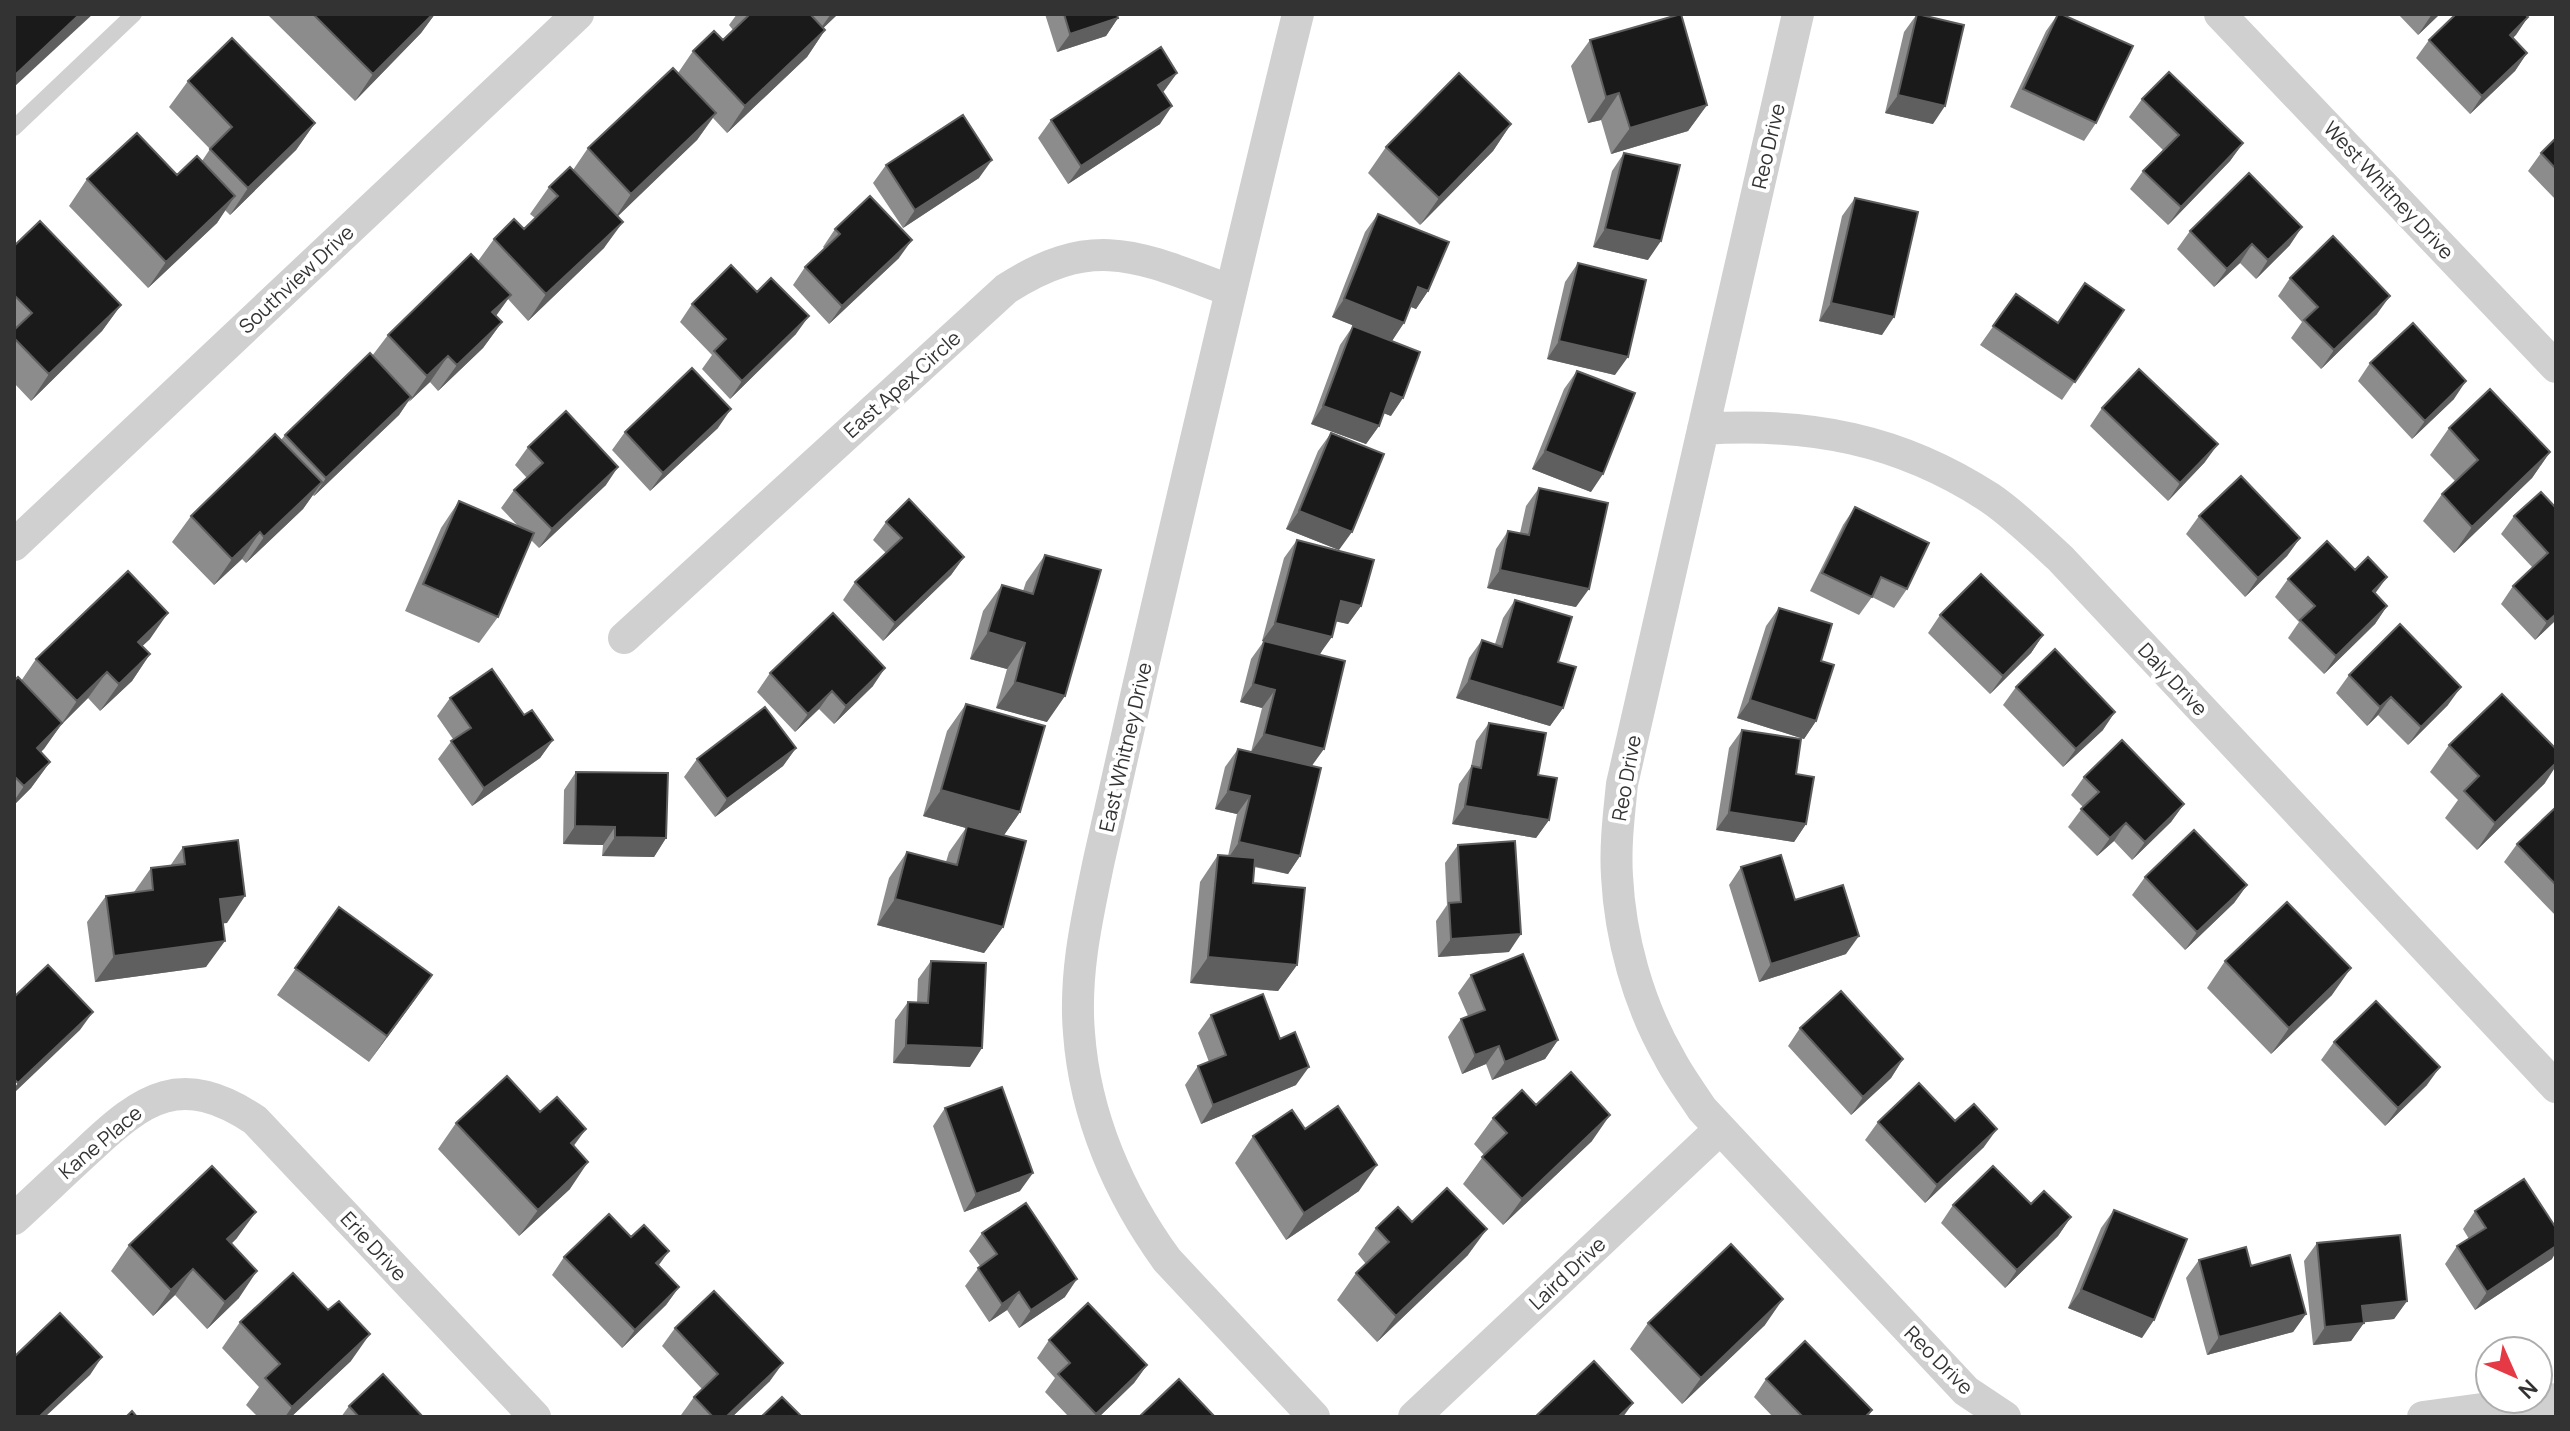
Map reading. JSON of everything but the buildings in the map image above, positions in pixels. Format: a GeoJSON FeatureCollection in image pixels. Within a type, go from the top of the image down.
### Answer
{"type":"FeatureCollection","features":[{"type":"Feature","properties":{"kind":"street","name":"Southview Drive"},"geometry":{"type":"LineString","coordinates":[[14,545],[578,14]]}},
{"type":"Feature","properties":{"kind":"street","name":"East Whitney Drive"},"geometry":{"type":"LineString","coordinates":[[1298,14],[1229,290],[1083,938],[1079,969],[1079,1031],[1082,1062],[1096,1123],[1119,1181],[1150,1236],[1167,1260],[1314,1417]]}},
{"type":"Feature","properties":{"kind":"street","name":"Reo Drive"},"geometry":{"type":"LineString","coordinates":[[1798,14],[1622,784],[1616,846],[1625,939],[1642,1000],[1668,1056],[1702,1109],[1966,1391],[2005,1417]]}},
{"type":"Feature","properties":{"kind":"street","name":"West Whitney Drive"},"geometry":{"type":"LineString","coordinates":[[2220,14],[2552,355]]}},
{"type":"Feature","properties":{"kind":"street","name":"East Apex Circle"},"geometry":{"type":"LineString","coordinates":[[624,638],[1006,289],[1032,272],[1060,261],[1089,255],[1119,255],[1148,260],[1229,290]]}},
{"type":"Feature","properties":{"kind":"street","name":"Daly Drive"},"geometry":{"type":"LineString","coordinates":[[1703,429],[1752,426],[1815,430],[1876,443],[1934,467],[1989,497],[2014,516],[2060,558],[2556,1087]]}},
{"type":"Feature","properties":{"kind":"street","name":"Kane Place"},"geometry":{"type":"LineString","coordinates":[[14,1219],[118,1121],[141,1105],[170,1095],[200,1095]]}},
{"type":"Feature","properties":{"kind":"street","name":"Erie Drive"},"geometry":{"type":"LineString","coordinates":[[200,1095],[229,1103],[255,1120],[535,1417]]}},
{"type":"Feature","properties":{"kind":"street","name":"Laird Drive"},"geometry":{"type":"LineString","coordinates":[[1414,1417],[1719,1130]]}},
{"type":"Feature","properties":{"kind":"street"},"geometry":{"type":"LineString","coordinates":[[2423,1417],[2556,1399]]}},
{"type":"Feature","properties":{"kind":"lane"},"geometry":{"type":"LineString","coordinates":[[14,128],[134,14]]}}]}
